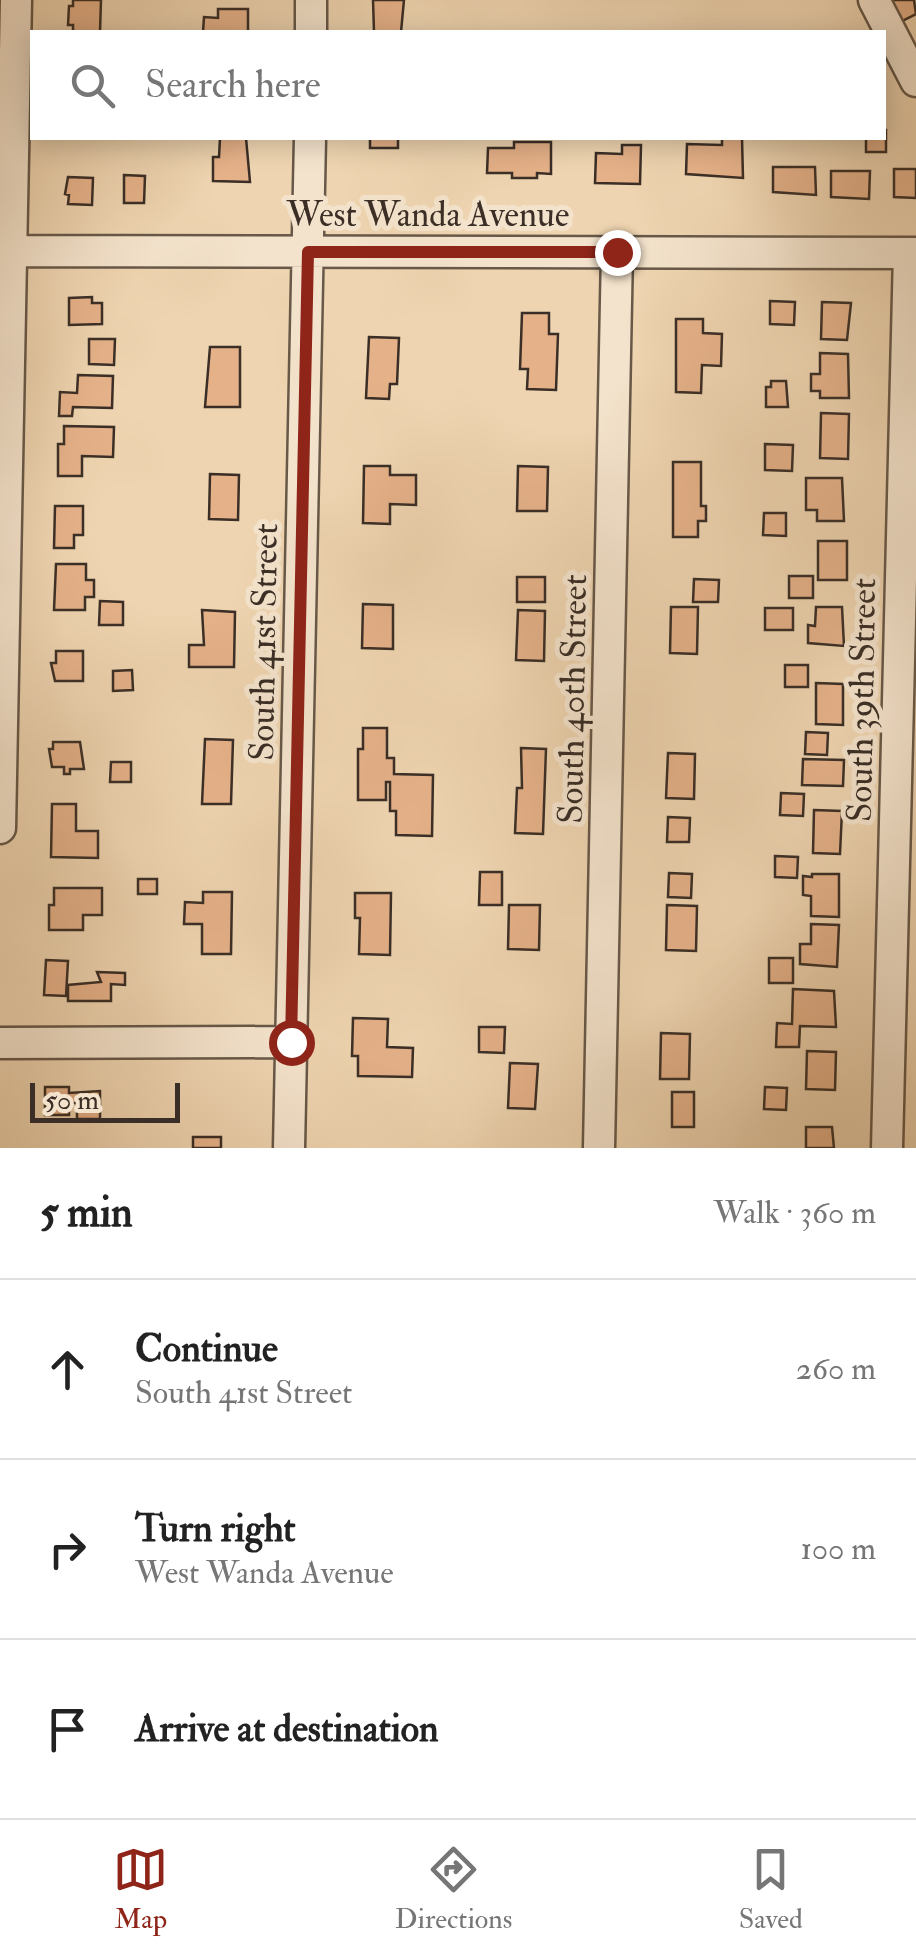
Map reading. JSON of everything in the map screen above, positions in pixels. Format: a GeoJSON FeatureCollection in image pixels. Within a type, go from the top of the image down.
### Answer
{"type":"FeatureCollection","features":[{"type":"Feature","properties":{"kind":"street"},"geometry":{"type":"LineString","coordinates":[[0,828],[6,251],[16,0]]}},
{"type":"Feature","properties":{"kind":"street"},"geometry":{"type":"LineString","coordinates":[[310,30],[311,0]]}},
{"type":"Feature","properties":{"kind":"street"},"geometry":{"type":"LineString","coordinates":[[874,0],[916,81]]}},
{"type":"Feature","properties":{"kind":"street","name":"South 41st Street"},"geometry":{"type":"LineString","coordinates":[[289,1148],[310,140]]}},
{"type":"Feature","properties":{"kind":"street","name":"West Wanda Avenue"},"geometry":{"type":"LineString","coordinates":[[6,251],[912,253]]}},
{"type":"Feature","properties":{"kind":"street","name":"South 40th Street"},"geometry":{"type":"LineString","coordinates":[[599,1148],[617,252]]}},
{"type":"Feature","properties":{"kind":"street","name":"South 39th Street"},"geometry":{"type":"LineString","coordinates":[[887,1148],[909,529],[912,253]]}},
{"type":"Feature","properties":{"kind":"street"},"geometry":{"type":"LineString","coordinates":[[0,1043],[291,1042]]}},
{"type":"Feature","properties":{"kind":"building"},"geometry":{"type":"Polygon","coordinates":[[[73,0],[101,0],[100,30],[73,30],[73,25],[68,25],[69,6],[73,6],[73,0]]]}},
{"type":"Feature","properties":{"kind":"building"},"geometry":{"type":"Polygon","coordinates":[[[373,0],[404,0],[401,30],[374,30],[373,0]]]}},
{"type":"Feature","properties":{"kind":"building"},"geometry":{"type":"Polygon","coordinates":[[[914,0],[916,14],[898,23],[888,3],[914,0]]]}},
{"type":"Feature","properties":{"kind":"building"},"geometry":{"type":"Polygon","coordinates":[[[218,9],[248,9],[248,30],[203,30],[204,17],[218,18],[218,9]]]}},
{"type":"Feature","properties":{"kind":"building"},"geometry":{"type":"Polygon","coordinates":[[[220,140],[246,140],[250,182],[213,181],[213,157],[219,157],[220,140]]]}},
{"type":"Feature","properties":{"kind":"building"},"geometry":{"type":"Polygon","coordinates":[[[370,140],[398,140],[398,148],[370,148],[370,140]]]}},
{"type":"Feature","properties":{"kind":"building"},"geometry":{"type":"Polygon","coordinates":[[[722,140],[742,140],[743,178],[686,174],[687,144],[722,145],[722,140]]]}},
{"type":"Feature","properties":{"kind":"building"},"geometry":{"type":"Polygon","coordinates":[[[866,140],[886,140],[886,152],[866,152],[866,140]]]}},
{"type":"Feature","properties":{"kind":"building"},"geometry":{"type":"Polygon","coordinates":[[[514,142],[551,142],[551,174],[512,178],[512,173],[487,173],[488,148],[514,148],[514,142]]]}},
{"type":"Feature","properties":{"kind":"building"},"geometry":{"type":"Polygon","coordinates":[[[622,145],[641,145],[640,184],[595,183],[596,153],[622,154],[622,145]]]}},
{"type":"Feature","properties":{"kind":"building"},"geometry":{"type":"Polygon","coordinates":[[[773,167],[815,167],[816,195],[773,192],[773,167]]]}},
{"type":"Feature","properties":{"kind":"building"},"geometry":{"type":"Polygon","coordinates":[[[894,169],[916,169],[916,198],[894,197],[894,169]]]}},
{"type":"Feature","properties":{"kind":"building"},"geometry":{"type":"Polygon","coordinates":[[[831,171],[870,171],[869,199],[831,197],[831,171]]]}},
{"type":"Feature","properties":{"kind":"building"},"geometry":{"type":"Polygon","coordinates":[[[124,175],[145,176],[144,203],[124,203],[124,175]]]}},
{"type":"Feature","properties":{"kind":"building"},"geometry":{"type":"Polygon","coordinates":[[[68,177],[93,178],[92,205],[68,204],[68,177]]]}},
{"type":"Feature","properties":{"kind":"building"},"geometry":{"type":"Polygon","coordinates":[[[92,297],[92,303],[102,303],[102,324],[69,325],[69,298],[92,297]]]}},
{"type":"Feature","properties":{"kind":"building"},"geometry":{"type":"Polygon","coordinates":[[[770,301],[795,302],[794,325],[770,324],[770,301]]]}},
{"type":"Feature","properties":{"kind":"building"},"geometry":{"type":"Polygon","coordinates":[[[822,302],[851,303],[847,340],[821,339],[822,302]]]}},
{"type":"Feature","properties":{"kind":"building"},"geometry":{"type":"Polygon","coordinates":[[[522,313],[549,313],[549,334],[558,334],[556,390],[527,389],[528,369],[520,369],[522,313]]]}},
{"type":"Feature","properties":{"kind":"building"},"geometry":{"type":"Polygon","coordinates":[[[676,319],[703,319],[703,333],[722,334],[721,366],[702,365],[701,393],[676,392],[676,319]]]}},
{"type":"Feature","properties":{"kind":"building"},"geometry":{"type":"Polygon","coordinates":[[[369,337],[399,338],[397,384],[390,384],[389,399],[366,398],[369,337]]]}},
{"type":"Feature","properties":{"kind":"building"},"geometry":{"type":"Polygon","coordinates":[[[89,339],[115,339],[114,365],[89,364],[89,339]]]}},
{"type":"Feature","properties":{"kind":"building"},"geometry":{"type":"Polygon","coordinates":[[[210,347],[240,347],[240,407],[205,407],[210,347]]]}},
{"type":"Feature","properties":{"kind":"building"},"geometry":{"type":"Polygon","coordinates":[[[820,353],[848,354],[849,398],[820,398],[820,391],[811,391],[811,374],[820,374],[820,353]]]}},
{"type":"Feature","properties":{"kind":"building"},"geometry":{"type":"Polygon","coordinates":[[[78,375],[113,376],[112,408],[73,407],[72,416],[59,416],[60,392],[77,393],[78,375]]]}},
{"type":"Feature","properties":{"kind":"building"},"geometry":{"type":"Polygon","coordinates":[[[771,381],[786,381],[788,407],[766,407],[766,387],[771,387],[771,381]]]}},
{"type":"Feature","properties":{"kind":"building"},"geometry":{"type":"Polygon","coordinates":[[[821,413],[849,414],[848,459],[820,458],[821,413]]]}},
{"type":"Feature","properties":{"kind":"building"},"geometry":{"type":"Polygon","coordinates":[[[64,426],[114,427],[113,457],[82,456],[82,476],[58,476],[58,444],[64,444],[64,426]]]}},
{"type":"Feature","properties":{"kind":"building"},"geometry":{"type":"Polygon","coordinates":[[[765,444],[793,445],[792,471],[765,470],[765,444]]]}},
{"type":"Feature","properties":{"kind":"building"},"geometry":{"type":"Polygon","coordinates":[[[673,462],[701,462],[701,506],[706,506],[706,521],[698,521],[698,537],[673,537],[673,462]]]}},
{"type":"Feature","properties":{"kind":"building"},"geometry":{"type":"Polygon","coordinates":[[[364,466],[390,466],[390,475],[416,475],[416,505],[390,504],[390,524],[363,523],[364,466]]]}},
{"type":"Feature","properties":{"kind":"building"},"geometry":{"type":"Polygon","coordinates":[[[518,466],[548,467],[547,511],[517,511],[518,466]]]}},
{"type":"Feature","properties":{"kind":"building"},"geometry":{"type":"Polygon","coordinates":[[[210,474],[239,475],[238,520],[209,519],[210,474]]]}},
{"type":"Feature","properties":{"kind":"building"},"geometry":{"type":"Polygon","coordinates":[[[806,478],[842,478],[844,521],[817,521],[817,510],[806,510],[806,478]]]}},
{"type":"Feature","properties":{"kind":"building"},"geometry":{"type":"Polygon","coordinates":[[[55,506],[83,506],[83,535],[74,535],[74,548],[54,548],[55,506]]]}},
{"type":"Feature","properties":{"kind":"building"},"geometry":{"type":"Polygon","coordinates":[[[764,513],[786,513],[786,536],[763,535],[764,513]]]}},
{"type":"Feature","properties":{"kind":"building"},"geometry":{"type":"Polygon","coordinates":[[[818,541],[847,541],[847,580],[818,580],[818,541]]]}},
{"type":"Feature","properties":{"kind":"building"},"geometry":{"type":"Polygon","coordinates":[[[56,564],[86,564],[86,580],[94,580],[94,597],[85,597],[85,610],[54,610],[56,564]]]}},
{"type":"Feature","properties":{"kind":"building"},"geometry":{"type":"Polygon","coordinates":[[[789,576],[813,576],[813,598],[789,598],[789,576]]]}},
{"type":"Feature","properties":{"kind":"building"},"geometry":{"type":"Polygon","coordinates":[[[517,577],[545,577],[545,602],[517,602],[517,577]]]}},
{"type":"Feature","properties":{"kind":"building"},"geometry":{"type":"Polygon","coordinates":[[[694,579],[719,580],[718,602],[693,602],[694,579]]]}},
{"type":"Feature","properties":{"kind":"building"},"geometry":{"type":"Polygon","coordinates":[[[100,601],[123,602],[123,625],[99,625],[100,601]]]}},
{"type":"Feature","properties":{"kind":"building"},"geometry":{"type":"Polygon","coordinates":[[[363,604],[393,605],[393,649],[362,648],[363,604]]]}},
{"type":"Feature","properties":{"kind":"building"},"geometry":{"type":"Polygon","coordinates":[[[671,607],[698,607],[697,654],[670,653],[671,607]]]}},
{"type":"Feature","properties":{"kind":"building"},"geometry":{"type":"Polygon","coordinates":[[[816,607],[842,607],[844,646],[808,643],[808,625],[815,626],[816,607]]]}},
{"type":"Feature","properties":{"kind":"building"},"geometry":{"type":"Polygon","coordinates":[[[765,608],[793,608],[793,630],[765,630],[765,608]]]}},
{"type":"Feature","properties":{"kind":"building"},"geometry":{"type":"Polygon","coordinates":[[[202,610],[235,612],[234,667],[189,667],[189,645],[204,645],[202,610]]]}},
{"type":"Feature","properties":{"kind":"building"},"geometry":{"type":"Polygon","coordinates":[[[518,610],[545,611],[544,661],[516,660],[518,610]]]}},
{"type":"Feature","properties":{"kind":"building"},"geometry":{"type":"Polygon","coordinates":[[[56,651],[83,651],[83,681],[55,681],[51,663],[56,663],[56,651]]]}},
{"type":"Feature","properties":{"kind":"building"},"geometry":{"type":"Polygon","coordinates":[[[785,665],[808,665],[808,687],[785,687],[785,665]]]}},
{"type":"Feature","properties":{"kind":"building"},"geometry":{"type":"Polygon","coordinates":[[[132,670],[133,690],[113,691],[113,671],[132,670]]]}},
{"type":"Feature","properties":{"kind":"building"},"geometry":{"type":"Polygon","coordinates":[[[816,683],[843,684],[843,725],[816,724],[816,683]]]}},
{"type":"Feature","properties":{"kind":"building"},"geometry":{"type":"Polygon","coordinates":[[[363,728],[387,728],[387,758],[394,758],[394,774],[433,775],[432,836],[396,835],[396,811],[390,811],[390,782],[386,782],[386,800],[358,800],[358,749],[363,749],[363,728]]]}},
{"type":"Feature","properties":{"kind":"building"},"geometry":{"type":"Polygon","coordinates":[[[806,732],[828,733],[827,755],[805,754],[806,732]]]}},
{"type":"Feature","properties":{"kind":"building"},"geometry":{"type":"Polygon","coordinates":[[[205,739],[233,740],[231,804],[202,804],[205,739]]]}},
{"type":"Feature","properties":{"kind":"building"},"geometry":{"type":"Polygon","coordinates":[[[53,742],[80,742],[84,769],[70,769],[70,774],[64,774],[64,767],[52,767],[49,749],[53,749],[53,742]]]}},
{"type":"Feature","properties":{"kind":"building"},"geometry":{"type":"Polygon","coordinates":[[[521,748],[546,749],[543,834],[515,833],[517,788],[522,788],[521,748]]]}},
{"type":"Feature","properties":{"kind":"building"},"geometry":{"type":"Polygon","coordinates":[[[668,753],[695,754],[694,799],[666,798],[668,753]]]}},
{"type":"Feature","properties":{"kind":"building"},"geometry":{"type":"Polygon","coordinates":[[[803,759],[844,760],[843,786],[802,785],[803,759]]]}},
{"type":"Feature","properties":{"kind":"building"},"geometry":{"type":"Polygon","coordinates":[[[111,762],[131,762],[131,782],[110,782],[111,762]]]}},
{"type":"Feature","properties":{"kind":"building"},"geometry":{"type":"Polygon","coordinates":[[[781,793],[804,794],[803,816],[780,815],[781,793]]]}},
{"type":"Feature","properties":{"kind":"building"},"geometry":{"type":"Polygon","coordinates":[[[52,804],[76,804],[76,831],[98,831],[98,858],[51,857],[52,804]]]}},
{"type":"Feature","properties":{"kind":"building"},"geometry":{"type":"Polygon","coordinates":[[[814,810],[842,811],[840,854],[813,853],[814,810]]]}},
{"type":"Feature","properties":{"kind":"building"},"geometry":{"type":"Polygon","coordinates":[[[668,817],[690,818],[689,842],[667,842],[668,817]]]}},
{"type":"Feature","properties":{"kind":"building"},"geometry":{"type":"Polygon","coordinates":[[[775,856],[798,857],[797,878],[775,877],[775,856]]]}},
{"type":"Feature","properties":{"kind":"building"},"geometry":{"type":"Polygon","coordinates":[[[480,872],[502,872],[502,905],[479,905],[480,872]]]}},
{"type":"Feature","properties":{"kind":"building"},"geometry":{"type":"Polygon","coordinates":[[[669,873],[692,874],[691,898],[668,897],[669,873]]]}},
{"type":"Feature","properties":{"kind":"building"},"geometry":{"type":"Polygon","coordinates":[[[839,874],[839,917],[811,916],[811,896],[803,895],[803,876],[839,874]]]}},
{"type":"Feature","properties":{"kind":"building"},"geometry":{"type":"Polygon","coordinates":[[[138,879],[157,879],[157,894],[138,894],[138,879]]]}},
{"type":"Feature","properties":{"kind":"building"},"geometry":{"type":"Polygon","coordinates":[[[54,888],[102,888],[102,915],[83,915],[83,930],[49,930],[54,888]]]}},
{"type":"Feature","properties":{"kind":"building"},"geometry":{"type":"Polygon","coordinates":[[[203,892],[232,892],[231,954],[202,954],[202,924],[184,924],[185,902],[203,903],[203,892]]]}},
{"type":"Feature","properties":{"kind":"building"},"geometry":{"type":"Polygon","coordinates":[[[355,893],[391,893],[390,955],[359,954],[360,918],[355,918],[355,893]]]}},
{"type":"Feature","properties":{"kind":"building"},"geometry":{"type":"Polygon","coordinates":[[[509,905],[540,905],[539,950],[508,949],[509,905]]]}},
{"type":"Feature","properties":{"kind":"building"},"geometry":{"type":"Polygon","coordinates":[[[667,905],[697,906],[696,951],[666,950],[667,905]]]}},
{"type":"Feature","properties":{"kind":"building"},"geometry":{"type":"Polygon","coordinates":[[[811,924],[839,925],[837,967],[800,964],[800,944],[811,944],[811,924]]]}},
{"type":"Feature","properties":{"kind":"building"},"geometry":{"type":"Polygon","coordinates":[[[769,958],[793,958],[793,983],[769,983],[769,958]]]}},
{"type":"Feature","properties":{"kind":"building"},"geometry":{"type":"Polygon","coordinates":[[[46,960],[68,961],[66,996],[44,995],[46,960]]]}},
{"type":"Feature","properties":{"kind":"building"},"geometry":{"type":"Polygon","coordinates":[[[97,972],[125,973],[125,985],[111,984],[111,1001],[68,1001],[68,985],[101,982],[97,972]]]}},
{"type":"Feature","properties":{"kind":"building"},"geometry":{"type":"Polygon","coordinates":[[[793,989],[834,991],[836,1027],[800,1026],[799,1047],[776,1047],[777,1023],[792,1024],[793,989]]]}},
{"type":"Feature","properties":{"kind":"building"},"geometry":{"type":"Polygon","coordinates":[[[353,1018],[388,1019],[387,1047],[413,1048],[412,1077],[358,1076],[358,1056],[352,1056],[353,1018]]]}},
{"type":"Feature","properties":{"kind":"building"},"geometry":{"type":"Polygon","coordinates":[[[479,1027],[505,1027],[504,1053],[479,1052],[479,1027]]]}},
{"type":"Feature","properties":{"kind":"building"},"geometry":{"type":"Polygon","coordinates":[[[661,1033],[690,1034],[689,1079],[660,1079],[661,1033]]]}},
{"type":"Feature","properties":{"kind":"building"},"geometry":{"type":"Polygon","coordinates":[[[807,1051],[836,1052],[835,1090],[806,1089],[807,1051]]]}},
{"type":"Feature","properties":{"kind":"building"},"geometry":{"type":"Polygon","coordinates":[[[510,1063],[538,1064],[535,1109],[508,1108],[510,1063]]]}},
{"type":"Feature","properties":{"kind":"building"},"geometry":{"type":"Polygon","coordinates":[[[45,1087],[69,1087],[69,1093],[100,1091],[100,1119],[77,1119],[77,1103],[69,1103],[69,1115],[45,1115],[45,1087]]]}},
{"type":"Feature","properties":{"kind":"building"},"geometry":{"type":"Polygon","coordinates":[[[765,1087],[787,1088],[786,1110],[764,1109],[765,1087]]]}},
{"type":"Feature","properties":{"kind":"building"},"geometry":{"type":"Polygon","coordinates":[[[672,1092],[694,1092],[694,1127],[672,1127],[672,1092]]]}},
{"type":"Feature","properties":{"kind":"building"},"geometry":{"type":"Polygon","coordinates":[[[806,1127],[832,1127],[834,1148],[806,1148],[806,1127]]]}},
{"type":"Feature","properties":{"kind":"building"},"geometry":{"type":"Polygon","coordinates":[[[193,1137],[221,1137],[221,1148],[193,1148],[193,1137]]]}},
{"type":"Feature","properties":{"kind":"route"},"geometry":{"type":"LineString","coordinates":[[291,1042],[308,252],[617,252]]}}]}
